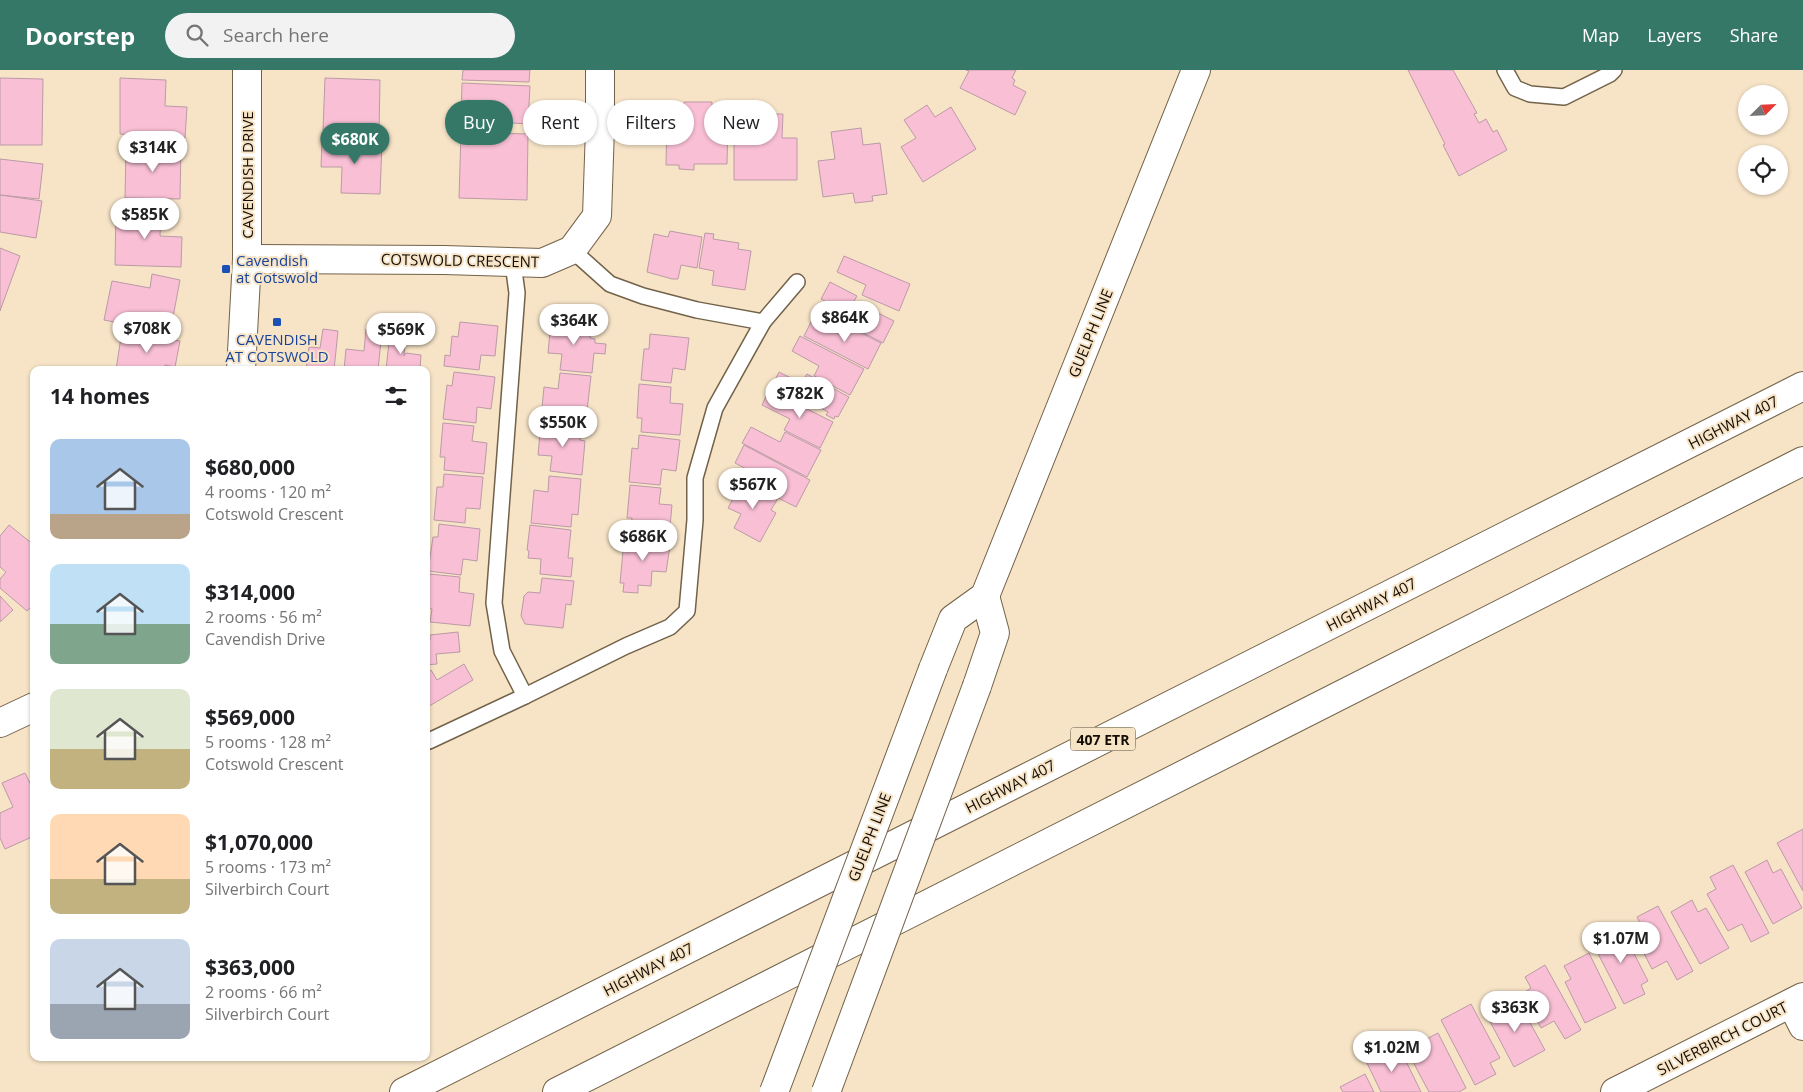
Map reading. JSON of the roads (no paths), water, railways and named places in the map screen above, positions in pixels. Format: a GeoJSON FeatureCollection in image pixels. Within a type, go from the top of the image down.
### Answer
{"type":"FeatureCollection","features":[{"type":"Feature","properties":{"kind":"main road","name":"CAVENDISH DRIVE"},"geometry":{"type":"LineString","coordinates":[[241,366],[247,260],[248,70]]}},
{"type":"Feature","properties":{"kind":"main road"},"geometry":{"type":"LineString","coordinates":[[572,250],[597,216],[600,70]]}},
{"type":"Feature","properties":{"kind":"main road","name":"GUELPH LINE"},"geometry":{"type":"LineString","coordinates":[[774,1092],[953,619],[985,596],[1196,70]]}},
{"type":"Feature","properties":{"kind":"main road","name":"COTSWOLD CRESCENT"},"geometry":{"type":"LineString","coordinates":[[247,260],[444,260],[542,263],[572,250]]}},
{"type":"Feature","properties":{"kind":"main road","name":"HIGHWAY 407"},"geometry":{"type":"LineString","coordinates":[[404,1092],[1803,386]]}},
{"type":"Feature","properties":{"kind":"main road"},"geometry":{"type":"LineString","coordinates":[[557,1092],[1803,461]]}},
{"type":"Feature","properties":{"kind":"main road"},"geometry":{"type":"LineString","coordinates":[[826,1092],[995,633],[985,596]]}},
{"type":"Feature","properties":{"kind":"main road"},"geometry":{"type":"LineString","coordinates":[[0,724],[30,709]]}},
{"type":"Feature","properties":{"kind":"main road","name":"SILVERBIRCH COURT"},"geometry":{"type":"LineString","coordinates":[[1615,1092],[1799,1009]]}},
{"type":"Feature","properties":{"kind":"lane"},"geometry":{"type":"LineString","coordinates":[[1505,70],[1514,88],[1530,94],[1564,97],[1610,74],[1614,70]]}},
{"type":"Feature","properties":{"kind":"lane"},"geometry":{"type":"LineString","coordinates":[[572,250],[610,284],[643,296],[697,310],[763,322]]}},
{"type":"Feature","properties":{"kind":"lane"},"geometry":{"type":"LineString","coordinates":[[513,263],[516,302],[494,603],[502,651],[525,696]]}},
{"type":"Feature","properties":{"kind":"lane"},"geometry":{"type":"LineString","coordinates":[[430,742],[626,646],[670,627],[687,611],[695,520],[695,478],[715,408],[763,322],[797,282]]}},
{"type":"Feature","properties":{"kind":"place","name":"Cavendish at Cotswold"},"geometry":{"type":"Point","coordinates":[226,269]}},
{"type":"Feature","properties":{"kind":"place","name":"CAVENDISH AT COTSWOLD"},"geometry":{"type":"Point","coordinates":[277,322]}}]}
